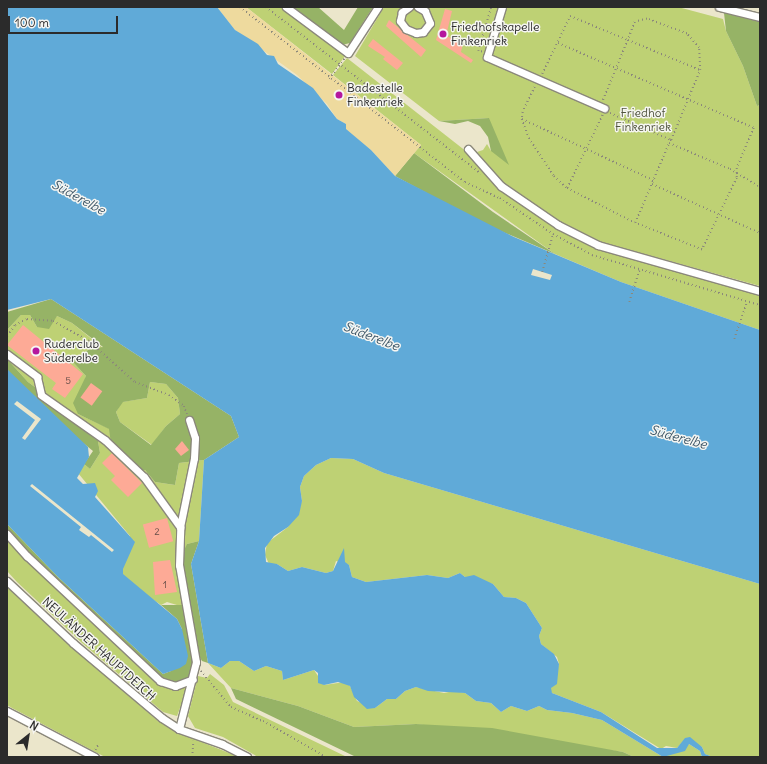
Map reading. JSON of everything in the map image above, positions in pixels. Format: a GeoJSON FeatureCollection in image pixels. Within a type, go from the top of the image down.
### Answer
{"type":"FeatureCollection","features":[{"type":"Feature","properties":{"kind":"street"},"geometry":{"type":"LineString","coordinates":[[286,7],[347,55],[378,7]]}},
{"type":"Feature","properties":{"kind":"street"},"geometry":{"type":"LineString","coordinates":[[396,7],[402,12]]}},
{"type":"Feature","properties":{"kind":"street"},"geometry":{"type":"LineString","coordinates":[[409,7],[402,12],[400,21],[402,25],[412,32],[420,33],[430,23],[425,11],[418,7]]}},
{"type":"Feature","properties":{"kind":"street"},"geometry":{"type":"LineString","coordinates":[[502,7],[487,57],[604,109]]}},
{"type":"Feature","properties":{"kind":"street"},"geometry":{"type":"LineString","coordinates":[[720,7],[760,17]]}},
{"type":"Feature","properties":{"kind":"street"},"geometry":{"type":"LineString","coordinates":[[468,149],[501,186],[558,225],[598,246],[760,291]]}},
{"type":"Feature","properties":{"kind":"street"},"geometry":{"type":"LineString","coordinates":[[7,354],[37,377],[41,394],[106,440],[144,477],[180,527]]}},
{"type":"Feature","properties":{"kind":"street"},"geometry":{"type":"LineString","coordinates":[[179,729],[195,668],[195,646],[182,592],[179,565],[180,527],[194,458],[195,438],[189,420]]}},
{"type":"Feature","properties":{"kind":"street"},"geometry":{"type":"LineString","coordinates":[[7,534],[160,682],[175,686],[193,679]]}},
{"type":"Feature","properties":{"kind":"street","name":"NEULÄNDER HAUPTDEICH"},"geometry":{"type":"LineString","coordinates":[[7,581],[100,666],[162,718],[179,729],[222,744],[247,757]]}},
{"type":"Feature","properties":{"kind":"street"},"geometry":{"type":"LineString","coordinates":[[9,714],[95,757]]}},
{"type":"Feature","properties":{"kind":"path"},"geometry":{"type":"LineString","coordinates":[[240,7],[329,79],[417,147]]}},
{"type":"Feature","properties":{"kind":"path"},"geometry":{"type":"LineString","coordinates":[[266,7],[485,178]]}},
{"type":"Feature","properties":{"kind":"path"},"geometry":{"type":"LineString","coordinates":[[488,54],[478,51],[491,7]]}},
{"type":"Feature","properties":{"kind":"path"},"geometry":{"type":"LineString","coordinates":[[558,43],[754,128],[722,211],[718,213],[702,250],[635,223],[567,188],[554,176],[539,155],[529,138],[522,119],[523,112],[570,16],[700,70]]}},
{"type":"Feature","properties":{"kind":"path"},"geometry":{"type":"LineString","coordinates":[[628,40],[635,22],[647,19],[687,34],[699,48],[700,70],[635,223]]}},
{"type":"Feature","properties":{"kind":"path"},"geometry":{"type":"LineString","coordinates":[[329,79],[347,55]]}},
{"type":"Feature","properties":{"kind":"path"},"geometry":{"type":"LineString","coordinates":[[604,109],[671,140]]}},
{"type":"Feature","properties":{"kind":"path"},"geometry":{"type":"LineString","coordinates":[[522,119],[653,181]]}},
{"type":"Feature","properties":{"kind":"path"},"geometry":{"type":"LineString","coordinates":[[670,143],[737,174],[760,187]]}},
{"type":"Feature","properties":{"kind":"path"},"geometry":{"type":"LineString","coordinates":[[652,184],[760,233]]}},
{"type":"Feature","properties":{"kind":"path"},"geometry":{"type":"LineString","coordinates":[[542,272],[552,235]]}},
{"type":"Feature","properties":{"kind":"path"},"geometry":{"type":"LineString","coordinates":[[629,302],[639,272]]}},
{"type":"Feature","properties":{"kind":"path"},"geometry":{"type":"LineString","coordinates":[[734,339],[747,302]]}},
{"type":"Feature","properties":{"kind":"path"},"geometry":{"type":"LineString","coordinates":[[7,336],[15,325],[27,319],[53,321],[90,340],[135,382],[169,395],[184,406],[189,420]]}},
{"type":"Feature","properties":{"kind":"path"},"geometry":{"type":"LineString","coordinates":[[195,668],[208,677],[231,707],[263,720],[326,757]]}},
{"type":"Feature","properties":{"kind":"path"},"geometry":{"type":"LineString","coordinates":[[192,757],[193,735]]}},
{"type":"Feature","properties":{"kind":"green space"},"geometry":{"type":"Polygon","coordinates":[[[246,7],[281,7],[345,56],[332,74],[246,7]]]}},
{"type":"Feature","properties":{"kind":"green space"},"geometry":{"type":"Polygon","coordinates":[[[291,7],[318,7],[344,30],[358,7],[373,7],[350,43],[342,45],[291,7]]]}},
{"type":"Feature","properties":{"kind":"green space","name":"Friedhof Finkenriek"},"geometry":{"type":"Polygon","coordinates":[[[384,7],[678,7],[723,19],[726,31],[743,66],[757,106],[760,105],[760,286],[601,242],[565,226],[505,185],[477,152],[483,150],[487,144],[491,151],[489,118],[439,121],[355,56],[384,7]]]}},
{"type":"Feature","properties":{"kind":"green space"},"geometry":{"type":"Polygon","coordinates":[[[724,13],[760,22],[760,105],[757,106],[743,66],[726,31],[724,13]]]}},
{"type":"Feature","properties":{"kind":"green space"},"geometry":{"type":"Polygon","coordinates":[[[347,58],[467,152],[500,189],[566,234],[624,257],[760,293],[760,330],[621,282],[555,254],[414,153],[421,145],[333,75],[347,58]]]}},
{"type":"Feature","properties":{"kind":"green space"},"geometry":{"type":"Polygon","coordinates":[[[489,118],[509,165],[491,151],[488,137],[480,126],[468,121],[455,124],[439,121],[489,118]]]}},
{"type":"Feature","properties":{"kind":"green space"},"geometry":{"type":"Polygon","coordinates":[[[414,153],[493,212],[555,254],[482,223],[395,176],[414,153]]]}},
{"type":"Feature","properties":{"kind":"green space"},"geometry":{"type":"Polygon","coordinates":[[[51,299],[231,416],[239,437],[204,460],[179,463],[175,485],[155,482],[145,470],[134,471],[112,451],[109,429],[78,414],[73,403],[86,376],[72,361],[88,350],[103,347],[72,323],[57,316],[49,329],[37,327],[30,315],[21,315],[7,330],[7,312],[51,299]],[[150,382],[147,398],[123,402],[116,412],[120,422],[151,445],[166,426],[180,414],[178,398],[166,384],[150,382]]]}},
{"type":"Feature","properties":{"kind":"green space"},"geometry":{"type":"Polygon","coordinates":[[[21,315],[30,315],[37,327],[57,316],[72,323],[103,348],[88,350],[72,361],[86,376],[78,414],[110,429],[112,451],[145,470],[155,482],[175,485],[179,463],[204,460],[199,541],[187,544],[184,576],[190,609],[167,602],[161,605],[120,577],[130,536],[78,473],[84,464],[90,469],[100,453],[98,441],[58,404],[28,382],[7,359],[7,330],[21,315]]]}},
{"type":"Feature","properties":{"kind":"green space"},"geometry":{"type":"Polygon","coordinates":[[[7,359],[28,382],[58,404],[78,425],[98,441],[100,453],[90,469],[84,464],[93,451],[44,411],[7,374],[7,359]]]}},
{"type":"Feature","properties":{"kind":"green space"},"geometry":{"type":"Polygon","coordinates":[[[150,382],[166,384],[178,398],[180,414],[166,426],[152,445],[120,422],[116,412],[122,402],[147,398],[150,382]]]}},
{"type":"Feature","properties":{"kind":"green space"},"geometry":{"type":"Polygon","coordinates":[[[331,458],[353,459],[384,473],[760,584],[760,757],[713,757],[705,754],[702,747],[685,739],[677,748],[666,746],[661,749],[601,712],[552,693],[550,690],[559,664],[557,657],[541,644],[539,636],[542,628],[526,603],[516,598],[504,597],[493,584],[465,577],[460,573],[448,578],[427,575],[366,582],[352,577],[349,565],[336,561],[333,571],[326,573],[302,567],[288,571],[277,564],[269,564],[265,555],[267,543],[288,527],[302,501],[300,487],[304,476],[316,465],[331,458]]]}},
{"type":"Feature","properties":{"kind":"green space"},"geometry":{"type":"Polygon","coordinates":[[[7,524],[58,577],[163,674],[171,671],[182,629],[177,619],[161,605],[183,605],[194,653],[191,676],[181,683],[166,684],[7,533],[7,524]]]}},
{"type":"Feature","properties":{"kind":"green space"},"geometry":{"type":"Polygon","coordinates":[[[7,536],[157,682],[173,689],[189,684],[177,716],[163,712],[81,642],[17,582],[7,571],[7,536]]]}},
{"type":"Feature","properties":{"kind":"green space"},"geometry":{"type":"Polygon","coordinates":[[[199,541],[191,564],[208,663],[202,661],[198,654],[182,555],[187,544],[199,541]]]}},
{"type":"Feature","properties":{"kind":"green space"},"geometry":{"type":"Polygon","coordinates":[[[7,586],[79,653],[158,721],[179,733],[239,757],[105,757],[7,705],[7,586]]]}},
{"type":"Feature","properties":{"kind":"green space"},"geometry":{"type":"Polygon","coordinates":[[[230,661],[239,661],[254,671],[266,666],[282,671],[283,680],[314,670],[324,685],[345,682],[350,686],[357,701],[375,708],[387,699],[396,699],[405,691],[416,687],[444,693],[454,691],[465,693],[476,701],[491,703],[501,712],[511,706],[527,711],[539,706],[547,710],[572,713],[602,720],[663,757],[634,757],[623,752],[416,724],[354,727],[298,706],[231,688],[208,663],[221,668],[230,661]]]}},
{"type":"Feature","properties":{"kind":"green space"},"geometry":{"type":"Polygon","coordinates":[[[210,674],[224,685],[233,702],[347,757],[258,757],[223,737],[195,728],[188,716],[198,676],[207,678],[210,674]]]}},
{"type":"Feature","properties":{"kind":"green space"},"geometry":{"type":"Polygon","coordinates":[[[231,688],[298,706],[354,727],[416,724],[492,728],[623,752],[634,757],[356,757],[236,699],[231,688]]]}},
{"type":"Feature","properties":{"kind":"green space"},"geometry":{"type":"Polygon","coordinates":[[[689,744],[700,751],[702,757],[663,757],[689,744]]]}},
{"type":"Feature","properties":{"kind":"sand","name":"Badestelle Finkenriek"},"geometry":{"type":"Polygon","coordinates":[[[217,7],[246,7],[421,145],[395,176],[371,150],[345,129],[346,124],[337,119],[327,104],[297,75],[235,30],[217,7]]]}},
{"type":"Feature","properties":{"kind":"water","name":"Süderelbe"},"geometry":{"type":"Polygon","coordinates":[[[7,7],[217,7],[235,30],[258,44],[267,55],[274,56],[278,64],[313,88],[337,119],[346,124],[346,129],[371,150],[395,176],[514,237],[621,282],[760,330],[760,584],[384,473],[353,459],[331,458],[316,465],[304,476],[300,487],[302,501],[299,515],[288,527],[274,536],[265,548],[266,562],[277,564],[288,571],[302,567],[326,573],[333,571],[344,548],[345,562],[349,565],[352,577],[366,582],[427,575],[448,578],[460,573],[465,577],[474,575],[493,584],[504,597],[516,598],[526,603],[542,628],[539,636],[541,644],[554,654],[559,664],[557,684],[551,688],[552,693],[601,712],[657,748],[677,748],[685,738],[690,737],[702,747],[705,754],[713,757],[702,757],[700,751],[689,744],[685,751],[663,757],[602,720],[572,713],[547,710],[539,706],[527,711],[511,706],[501,712],[491,703],[476,701],[465,693],[428,691],[416,687],[405,691],[396,699],[387,699],[375,708],[367,709],[354,697],[350,686],[338,682],[324,685],[318,683],[318,673],[314,670],[283,680],[282,671],[266,666],[254,671],[239,661],[230,661],[221,668],[208,663],[191,564],[199,541],[204,460],[239,437],[231,416],[51,299],[7,310],[7,7]]]}},
{"type":"Feature","properties":{"kind":"water"},"geometry":{"type":"Polygon","coordinates":[[[7,369],[88,447],[89,457],[77,478],[83,484],[95,483],[98,491],[95,497],[135,542],[123,569],[123,574],[177,619],[182,629],[188,656],[186,664],[180,668],[163,674],[58,577],[7,524],[7,369]]]}},
{"type":"Feature","properties":{"kind":"pier"},"geometry":{"type":"Polygon","coordinates":[[[533,269],[552,275],[550,280],[531,275],[533,269]]]}},
{"type":"Feature","properties":{"kind":"pier"},"geometry":{"type":"Polygon","coordinates":[[[17,401],[41,419],[25,440],[22,438],[35,420],[14,404],[17,401]]]}},
{"type":"Feature","properties":{"kind":"pier"},"geometry":{"type":"Polygon","coordinates":[[[32,484],[114,550],[112,552],[91,535],[89,537],[79,530],[81,527],[30,486],[32,484]]]}},
{"type":"Feature","properties":{"kind":"building","name":"Friedhofskapelle Finkenriek"},"geometry":{"type":"Polygon","coordinates":[[[445,9],[452,11],[446,36],[463,43],[461,52],[473,60],[471,63],[436,40],[445,9]]]}},
{"type":"Feature","properties":{"kind":"building"},"geometry":{"type":"Polygon","coordinates":[[[389,20],[426,50],[421,57],[386,26],[389,20]]]}},
{"type":"Feature","properties":{"kind":"building"},"geometry":{"type":"Polygon","coordinates":[[[373,39],[403,63],[397,70],[383,59],[385,57],[368,46],[373,39]]]}},
{"type":"Feature","properties":{"kind":"building","name":"Ruderclub Süderelbe"},"geometry":{"type":"Polygon","coordinates":[[[23,325],[83,374],[65,398],[52,389],[56,383],[7,345],[23,325]]]}},
{"type":"Feature","properties":{"kind":"building"},"geometry":{"type":"Polygon","coordinates":[[[91,383],[102,391],[92,406],[80,398],[91,383]]]}},
{"type":"Feature","properties":{"kind":"building"},"geometry":{"type":"Polygon","coordinates":[[[182,441],[189,450],[181,456],[175,449],[182,441]]]}},
{"type":"Feature","properties":{"kind":"building"},"geometry":{"type":"Polygon","coordinates":[[[112,453],[142,483],[128,497],[111,480],[115,476],[102,463],[112,453]]]}},
{"type":"Feature","properties":{"kind":"building"},"geometry":{"type":"Polygon","coordinates":[[[167,518],[173,541],[149,548],[143,524],[167,518]]]}},
{"type":"Feature","properties":{"kind":"building"},"geometry":{"type":"Polygon","coordinates":[[[170,560],[177,592],[155,595],[153,562],[170,560]]]}},
{"type":"Feature","properties":{"kind":"place","name":"Friedhofskapelle Finkenriek"},"geometry":{"type":"Point","coordinates":[443,34]}},
{"type":"Feature","properties":{"kind":"place","name":"Badestelle Finkenriek"},"geometry":{"type":"Point","coordinates":[339,95]}},
{"type":"Feature","properties":{"kind":"place","name":"Ruderclub Süderelbe"},"geometry":{"type":"Point","coordinates":[36,351]}}]}
